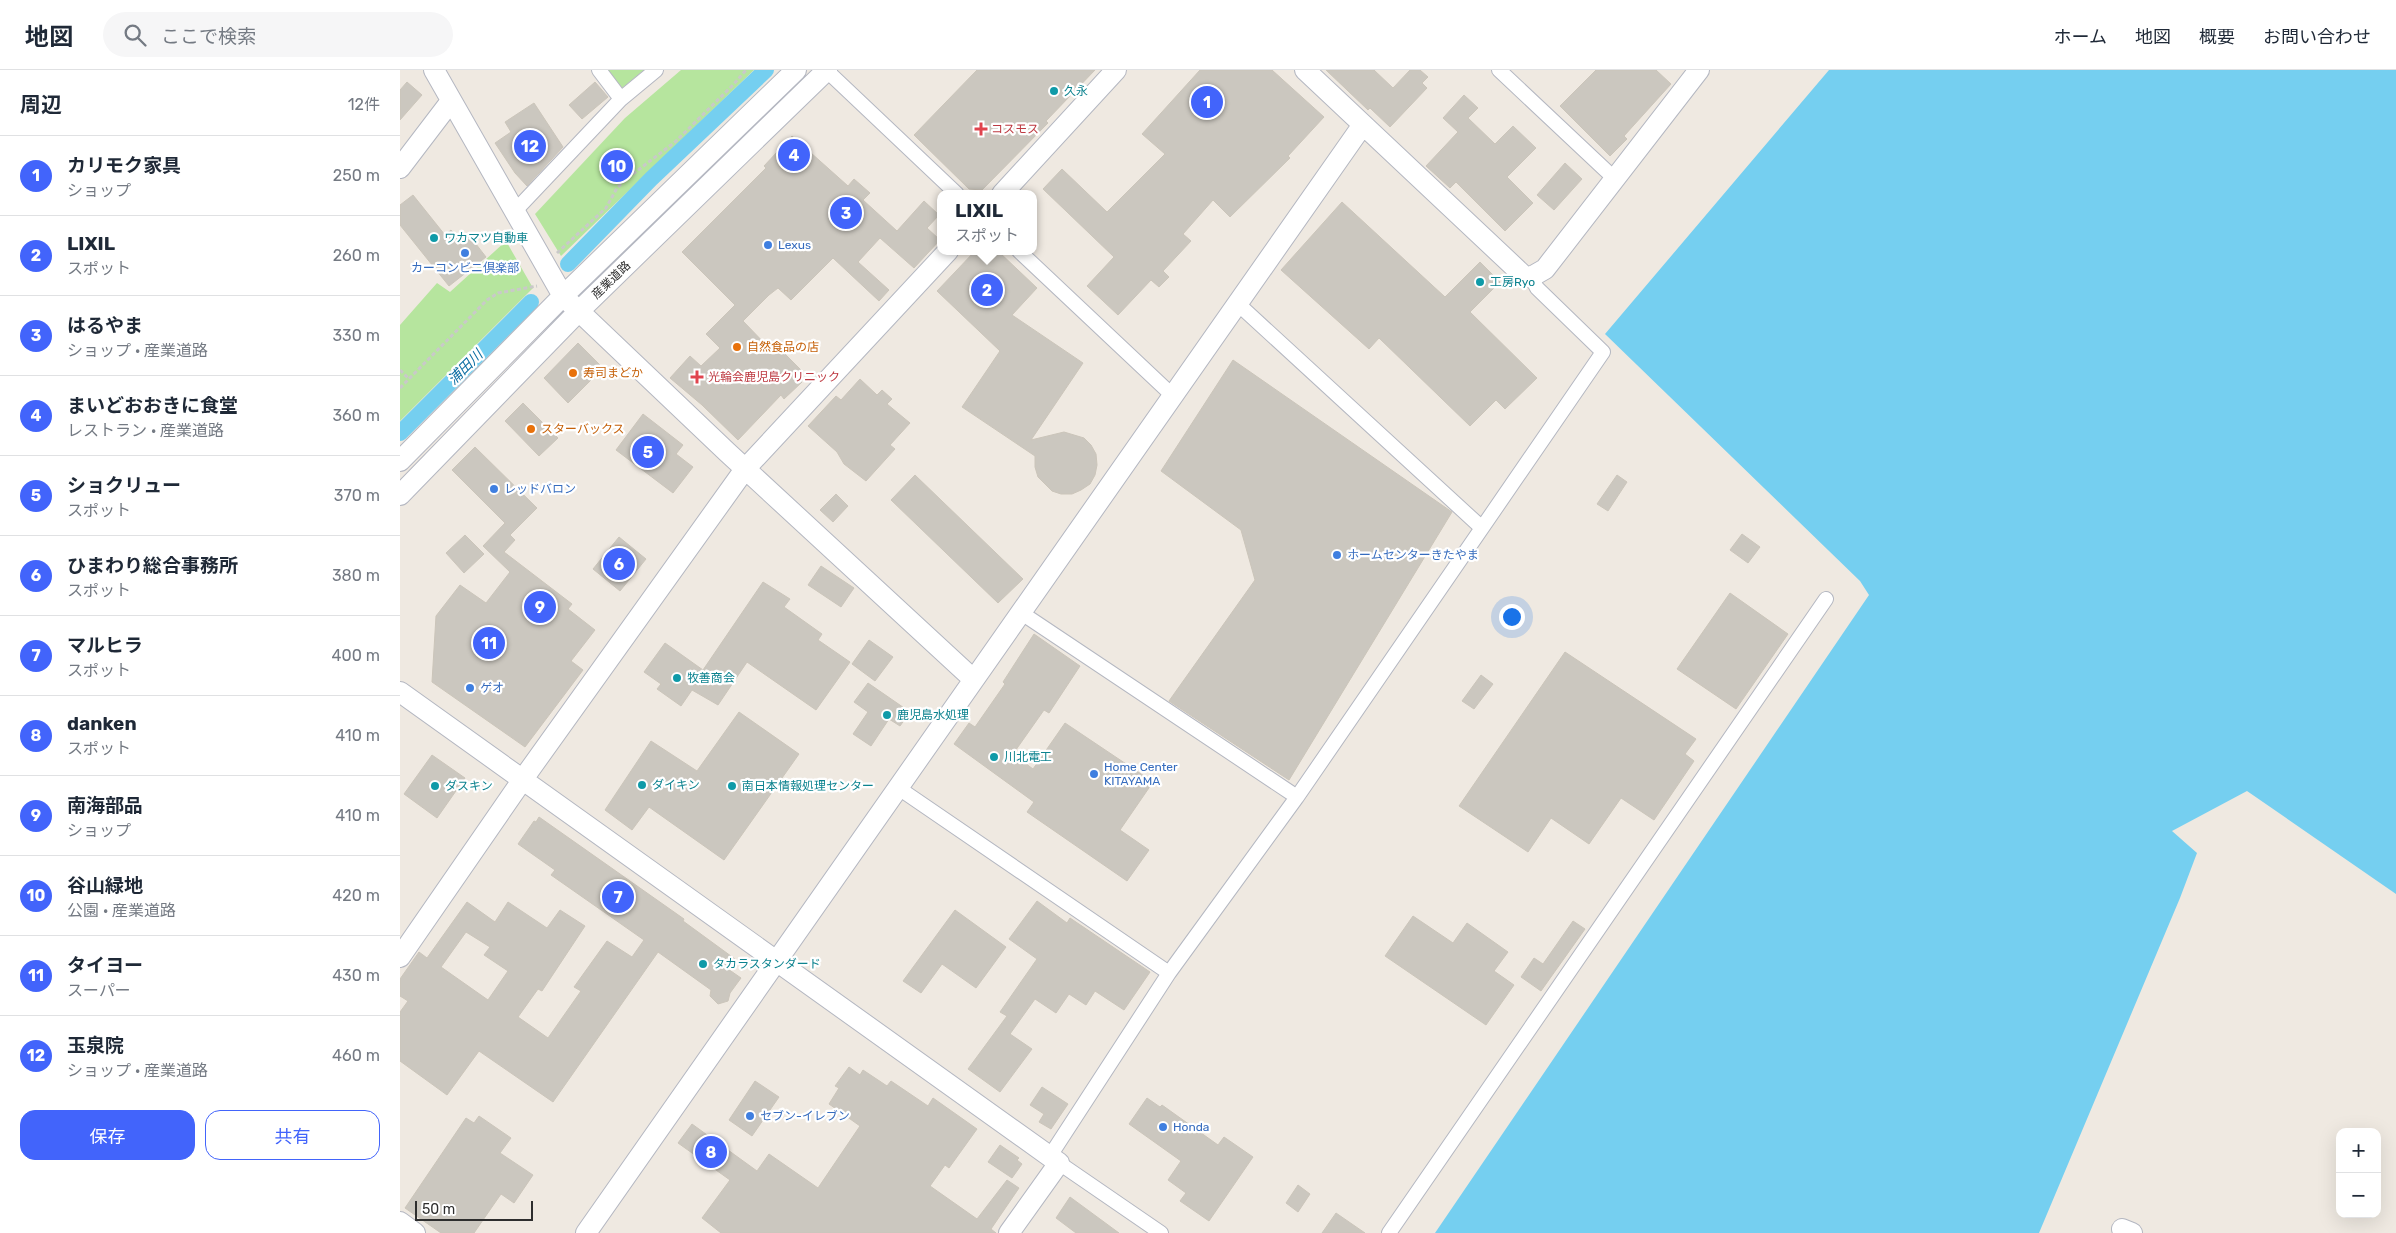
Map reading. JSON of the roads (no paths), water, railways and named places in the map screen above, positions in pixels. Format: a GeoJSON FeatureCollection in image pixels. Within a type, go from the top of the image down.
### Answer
{"type":"FeatureCollection","features":[{"type":"Feature","properties":{"kind":"street"},"geometry":{"type":"LineString","coordinates":[[434,70],[563,296],[578,312],[611,339],[745,469],[973,679]]}},
{"type":"Feature","properties":{"kind":"street"},"geometry":{"type":"LineString","coordinates":[[599,70],[621,99]]}},
{"type":"Feature","properties":{"kind":"street"},"geometry":{"type":"LineString","coordinates":[[514,212],[621,99],[656,70]]}},
{"type":"Feature","properties":{"kind":"street","name":"産業道路"},"geometry":{"type":"LineString","coordinates":[[400,461],[563,296],[796,70]]}},
{"type":"Feature","properties":{"kind":"street"},"geometry":{"type":"LineString","coordinates":[[826,70],[953,190]]}},
{"type":"Feature","properties":{"kind":"street","name":"産業道路"},"geometry":{"type":"LineString","coordinates":[[400,495],[578,312],[826,70]]}},
{"type":"Feature","properties":{"kind":"street"},"geometry":{"type":"LineString","coordinates":[[1006,190],[1116,70]]}},
{"type":"Feature","properties":{"kind":"street"},"geometry":{"type":"LineString","coordinates":[[1305,70],[1362,126],[1524,276],[1532,277],[1545,268],[1699,70]]}},
{"type":"Feature","properties":{"kind":"street"},"geometry":{"type":"LineString","coordinates":[[1499,70],[1615,179]]}},
{"type":"Feature","properties":{"kind":"street"},"geometry":{"type":"LineString","coordinates":[[400,168],[451,101]]}},
{"type":"Feature","properties":{"kind":"street"},"geometry":{"type":"LineString","coordinates":[[586,1233],[1362,126]]}},
{"type":"Feature","properties":{"kind":"street"},"geometry":{"type":"LineString","coordinates":[[400,956],[523,779],[745,469],[944,255]]}},
{"type":"Feature","properties":{"kind":"street"},"geometry":{"type":"LineString","coordinates":[[1022,255],[1172,395]]}},
{"type":"Feature","properties":{"kind":"street"},"geometry":{"type":"LineString","coordinates":[[1010,1233],[1170,974],[1297,797],[1603,352],[1537,288],[1532,277]]}},
{"type":"Feature","properties":{"kind":"street"},"geometry":{"type":"LineString","coordinates":[[1237,303],[1482,528]]}},
{"type":"Feature","properties":{"kind":"street"},"geometry":{"type":"LineString","coordinates":[[1389,1233],[1826,599]]}},
{"type":"Feature","properties":{"kind":"street"},"geometry":{"type":"LineString","coordinates":[[1020,612],[1297,797]]}},
{"type":"Feature","properties":{"kind":"street"},"geometry":{"type":"LineString","coordinates":[[400,692],[1054,1160],[1161,1233]]}},
{"type":"Feature","properties":{"kind":"street"},"geometry":{"type":"LineString","coordinates":[[897,787],[1170,974]]}},
{"type":"Feature","properties":{"kind":"street"},"geometry":{"type":"LineString","coordinates":[[400,1222],[415,1233]]}},
{"type":"Feature","properties":{"kind":"water"},"geometry":{"type":"Polygon","coordinates":[[[1829,70],[2396,70],[2396,894],[2247,791],[2172,831],[2197,853],[2180,898],[2039,1233],[1435,1233],[1869,595],[1860,581],[1605,334],[1829,70]]]}},
{"type":"Feature","properties":{"kind":"waterway"},"geometry":{"type":"LineString","coordinates":[[568,264],[651,179],[766,70]]}},
{"type":"Feature","properties":{"kind":"waterway","name":"浦田川"},"geometry":{"type":"LineString","coordinates":[[400,433],[531,302]]}},
{"type":"Feature","properties":{"kind":"place","name":"久永"},"geometry":{"type":"Point","coordinates":[1054,91]}},
{"type":"Feature","properties":{"kind":"place","name":"カリモク家具"},"geometry":{"type":"Point","coordinates":[1207,102]}},
{"type":"Feature","properties":{"kind":"place","name":"コスモス"},"geometry":{"type":"Point","coordinates":[981,129]}},
{"type":"Feature","properties":{"kind":"place","name":"玉泉院"},"geometry":{"type":"Point","coordinates":[530,146]}},
{"type":"Feature","properties":{"kind":"place","name":"まいどおおきに食堂"},"geometry":{"type":"Point","coordinates":[794,155]}},
{"type":"Feature","properties":{"kind":"place","name":"谷山緑地"},"geometry":{"type":"Point","coordinates":[617,166]}},
{"type":"Feature","properties":{"kind":"place","name":"はるやま"},"geometry":{"type":"Point","coordinates":[846,213]}},
{"type":"Feature","properties":{"kind":"place","name":"ワカマツ自動車"},"geometry":{"type":"Point","coordinates":[434,238]}},
{"type":"Feature","properties":{"kind":"place","name":"Lexus"},"geometry":{"type":"Point","coordinates":[768,245]}},
{"type":"Feature","properties":{"kind":"place","name":"カーコンビニ倶楽部"},"geometry":{"type":"Point","coordinates":[465,253]}},
{"type":"Feature","properties":{"kind":"place","name":"工房Ryo"},"geometry":{"type":"Point","coordinates":[1480,282]}},
{"type":"Feature","properties":{"kind":"place","name":"LIXIL"},"geometry":{"type":"Point","coordinates":[987,290]}},
{"type":"Feature","properties":{"kind":"place","name":"自然食品の店"},"geometry":{"type":"Point","coordinates":[737,347]}},
{"type":"Feature","properties":{"kind":"place","name":"寿司まどか"},"geometry":{"type":"Point","coordinates":[573,373]}},
{"type":"Feature","properties":{"kind":"place","name":"光輪会鹿児島クリニック"},"geometry":{"type":"Point","coordinates":[697,377]}},
{"type":"Feature","properties":{"kind":"place","name":"スターバックス"},"geometry":{"type":"Point","coordinates":[531,429]}},
{"type":"Feature","properties":{"kind":"place","name":"ショクリュー"},"geometry":{"type":"Point","coordinates":[648,452]}},
{"type":"Feature","properties":{"kind":"place","name":"レッドバロン"},"geometry":{"type":"Point","coordinates":[494,489]}},
{"type":"Feature","properties":{"kind":"place","name":"ホームセンターきたやま"},"geometry":{"type":"Point","coordinates":[1337,555]}},
{"type":"Feature","properties":{"kind":"place","name":"ひまわり総合事務所"},"geometry":{"type":"Point","coordinates":[619,564]}},
{"type":"Feature","properties":{"kind":"place","name":"南海部品"},"geometry":{"type":"Point","coordinates":[540,607]}},
{"type":"Feature","properties":{"kind":"place","name":"タイヨー"},"geometry":{"type":"Point","coordinates":[489,643]}},
{"type":"Feature","properties":{"kind":"place","name":"牧善商会"},"geometry":{"type":"Point","coordinates":[677,678]}},
{"type":"Feature","properties":{"kind":"place","name":"ゲオ"},"geometry":{"type":"Point","coordinates":[470,688]}},
{"type":"Feature","properties":{"kind":"place","name":"鹿児島水処理"},"geometry":{"type":"Point","coordinates":[887,715]}},
{"type":"Feature","properties":{"kind":"place","name":"川北電工"},"geometry":{"type":"Point","coordinates":[994,757]}},
{"type":"Feature","properties":{"kind":"place","name":"Home Center KITAYAMA"},"geometry":{"type":"Point","coordinates":[1094,774]}},
{"type":"Feature","properties":{"kind":"place","name":"ダイキン"},"geometry":{"type":"Point","coordinates":[642,785]}},
{"type":"Feature","properties":{"kind":"place","name":"ダスキン"},"geometry":{"type":"Point","coordinates":[435,786]}},
{"type":"Feature","properties":{"kind":"place","name":"南日本情報処理センター"},"geometry":{"type":"Point","coordinates":[732,786]}},
{"type":"Feature","properties":{"kind":"place","name":"マルヒラ"},"geometry":{"type":"Point","coordinates":[618,897]}},
{"type":"Feature","properties":{"kind":"place","name":"タカラスタンダード"},"geometry":{"type":"Point","coordinates":[703,964]}},
{"type":"Feature","properties":{"kind":"place","name":"セブン-イレブン"},"geometry":{"type":"Point","coordinates":[750,1116]}},
{"type":"Feature","properties":{"kind":"place","name":"Honda"},"geometry":{"type":"Point","coordinates":[1163,1127]}},
{"type":"Feature","properties":{"kind":"place","name":"danken"},"geometry":{"type":"Point","coordinates":[711,1152]}}]}
